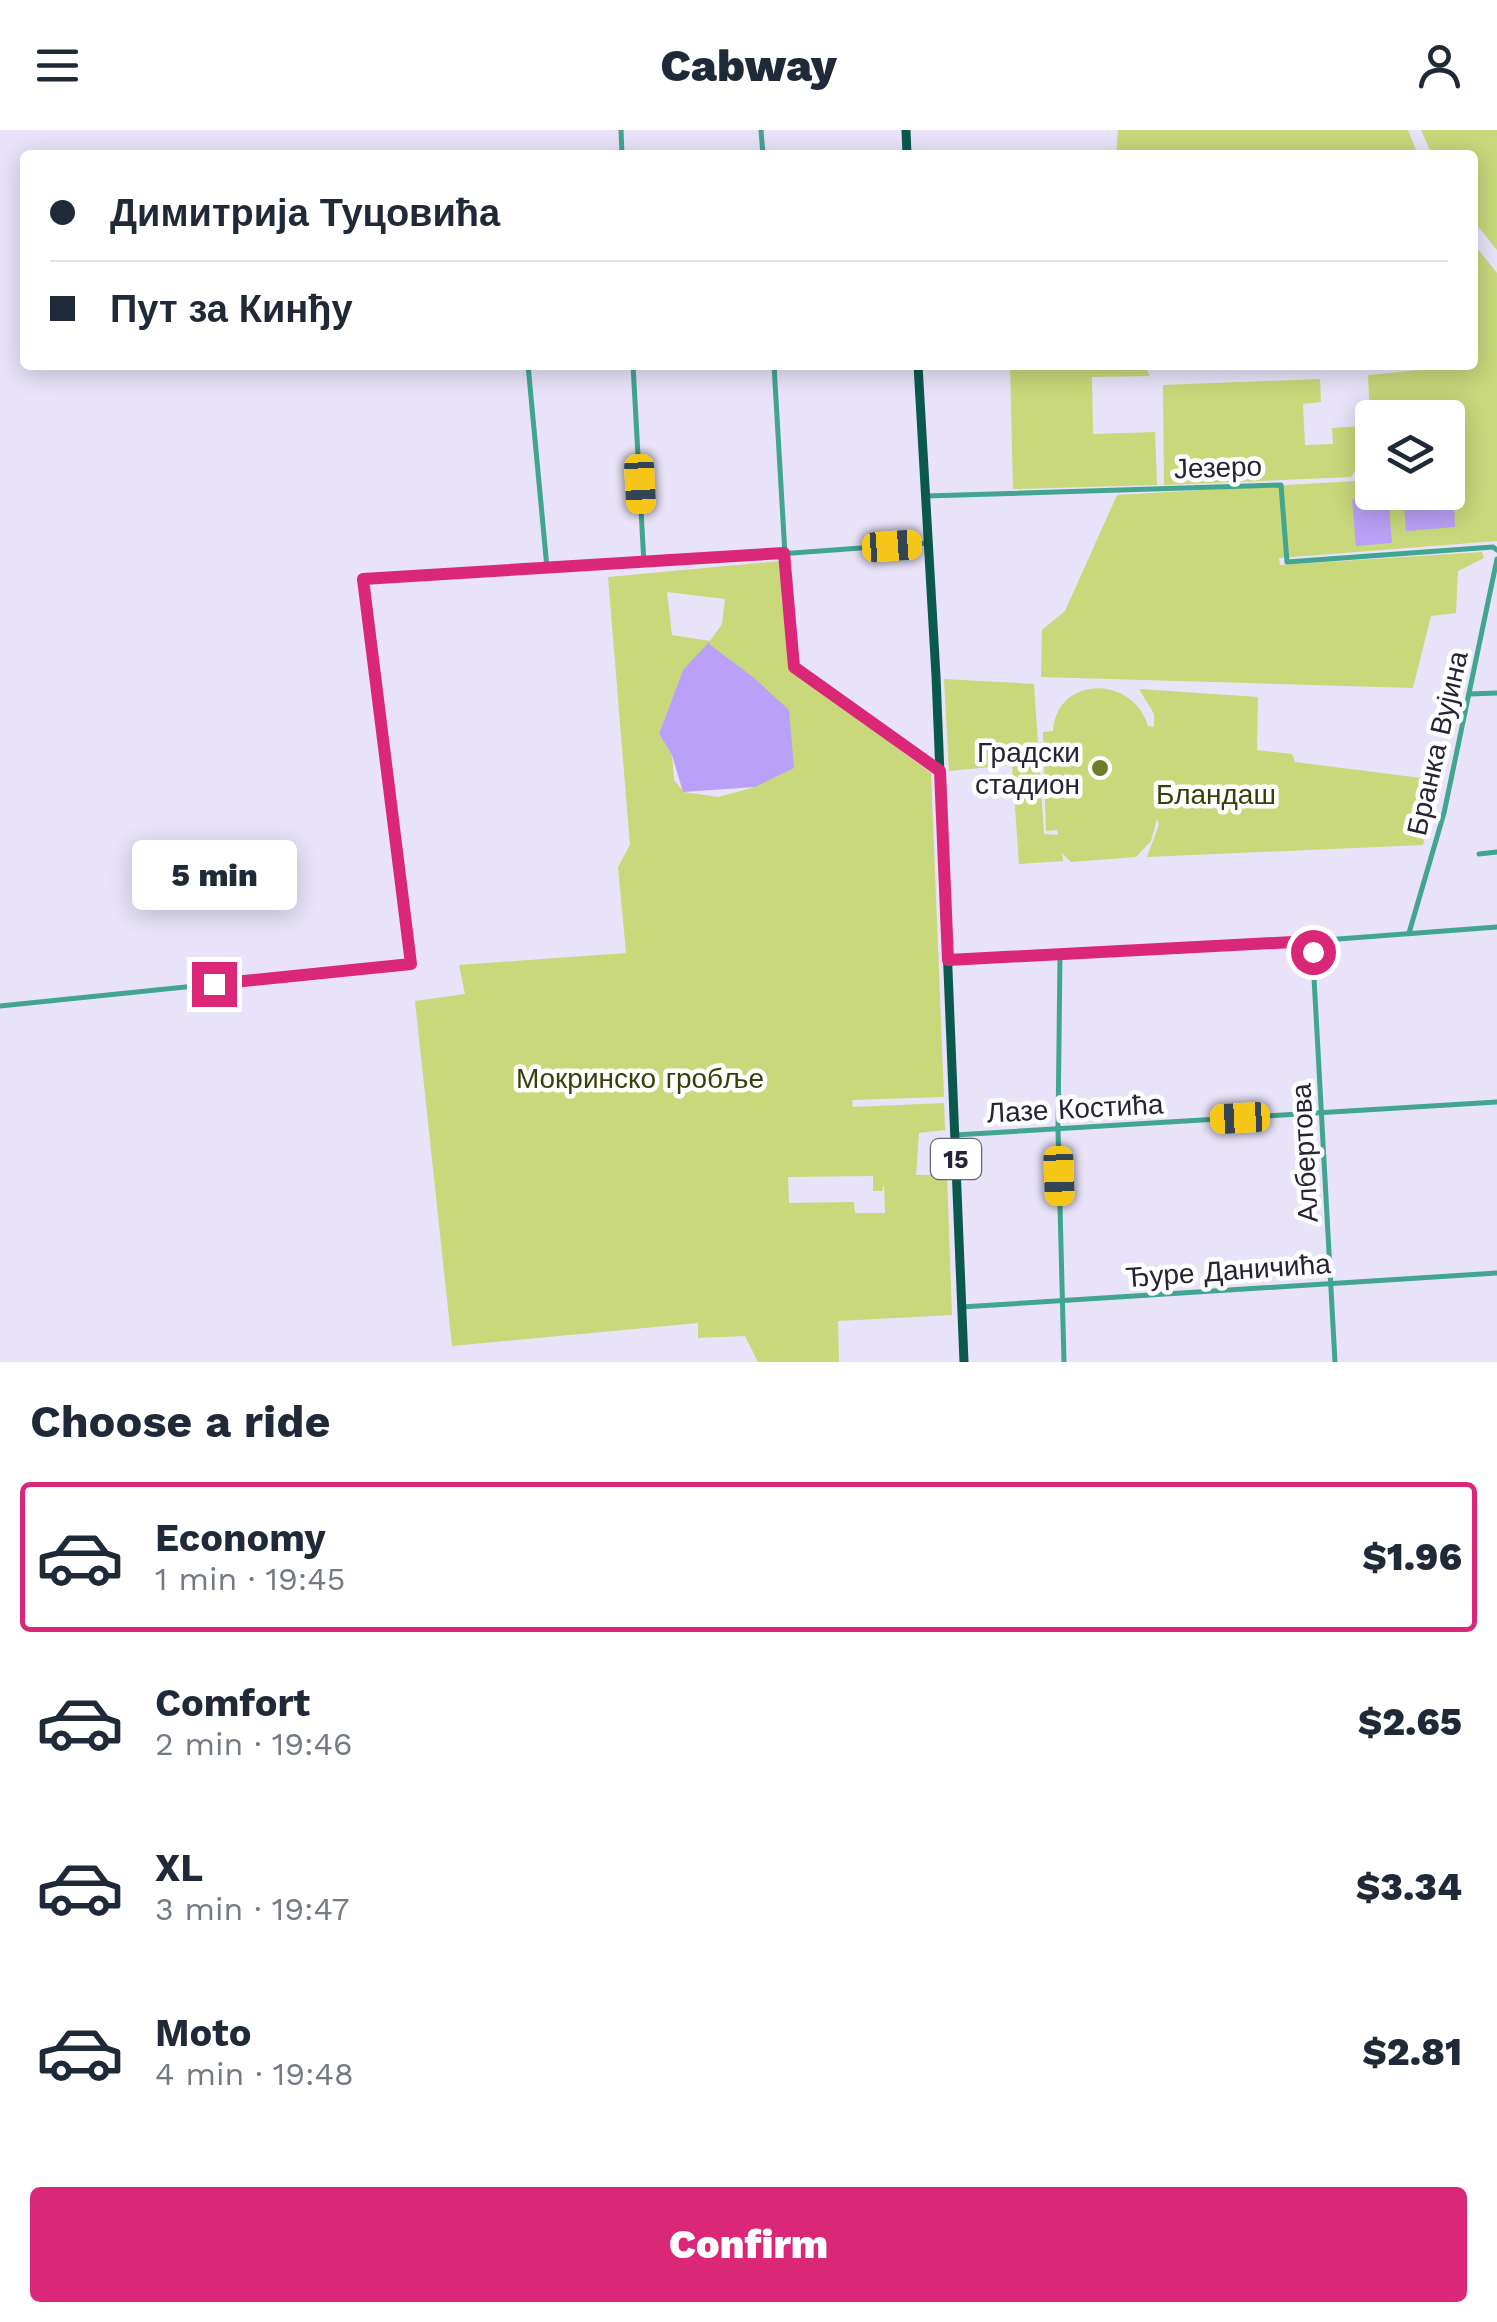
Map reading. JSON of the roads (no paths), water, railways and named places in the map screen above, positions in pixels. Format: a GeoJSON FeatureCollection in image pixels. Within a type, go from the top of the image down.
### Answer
{"type":"FeatureCollection","features":[{"type":"Feature","properties":{"kind":"main road","name":"15"},"geometry":{"type":"LineString","coordinates":[[918,370],[940,771],[964,1362]]}},
{"type":"Feature","properties":{"kind":"street"},"geometry":{"type":"LineString","coordinates":[[528,370],[547,568]]}},
{"type":"Feature","properties":{"kind":"street"},"geometry":{"type":"LineString","coordinates":[[634,370],[644,564]]}},
{"type":"Feature","properties":{"kind":"street"},"geometry":{"type":"LineString","coordinates":[[774,370],[794,667],[940,771]]}},
{"type":"Feature","properties":{"kind":"street","name":"Језеро"},"geometry":{"type":"LineString","coordinates":[[926,496],[1282,485],[1287,562],[1493,547],[1497,550]]}},
{"type":"Feature","properties":{"kind":"street"},"geometry":{"type":"LineString","coordinates":[[0,1006],[411,964],[363,579],[928,544]]}},
{"type":"Feature","properties":{"kind":"street","name":"Бранка Вујина"},"geometry":{"type":"LineString","coordinates":[[1409,934],[1444,813],[1495,585],[1497,559]]}},
{"type":"Feature","properties":{"kind":"street"},"geometry":{"type":"LineString","coordinates":[[1469,694],[1497,693]]}},
{"type":"Feature","properties":{"kind":"street"},"geometry":{"type":"LineString","coordinates":[[1480,854],[1497,852]]}},
{"type":"Feature","properties":{"kind":"street"},"geometry":{"type":"LineString","coordinates":[[948,958],[1060,955],[1497,928]]}},
{"type":"Feature","properties":{"kind":"street","name":"Албертова"},"geometry":{"type":"LineString","coordinates":[[1312,941],[1335,1362]]}},
{"type":"Feature","properties":{"kind":"street"},"geometry":{"type":"LineString","coordinates":[[1060,955],[1058,1128],[1064,1362]]}},
{"type":"Feature","properties":{"kind":"street","name":"Лазе Костића"},"geometry":{"type":"LineString","coordinates":[[955,1135],[1497,1102]]}},
{"type":"Feature","properties":{"kind":"street","name":"Ђуре Даничића"},"geometry":{"type":"LineString","coordinates":[[962,1306],[1497,1272]]}},
{"type":"Feature","properties":{"kind":"place","name":"Градски стадион"},"geometry":{"type":"Point","coordinates":[1100,768]}},
{"type":"Feature","properties":{"kind":"park label","name":"Бландаш"},"geometry":{"type":"Point","coordinates":[1216,794]}},
{"type":"Feature","properties":{"kind":"park label","name":"Мокринско гробље"},"geometry":{"type":"Point","coordinates":[640,1078]}}]}
